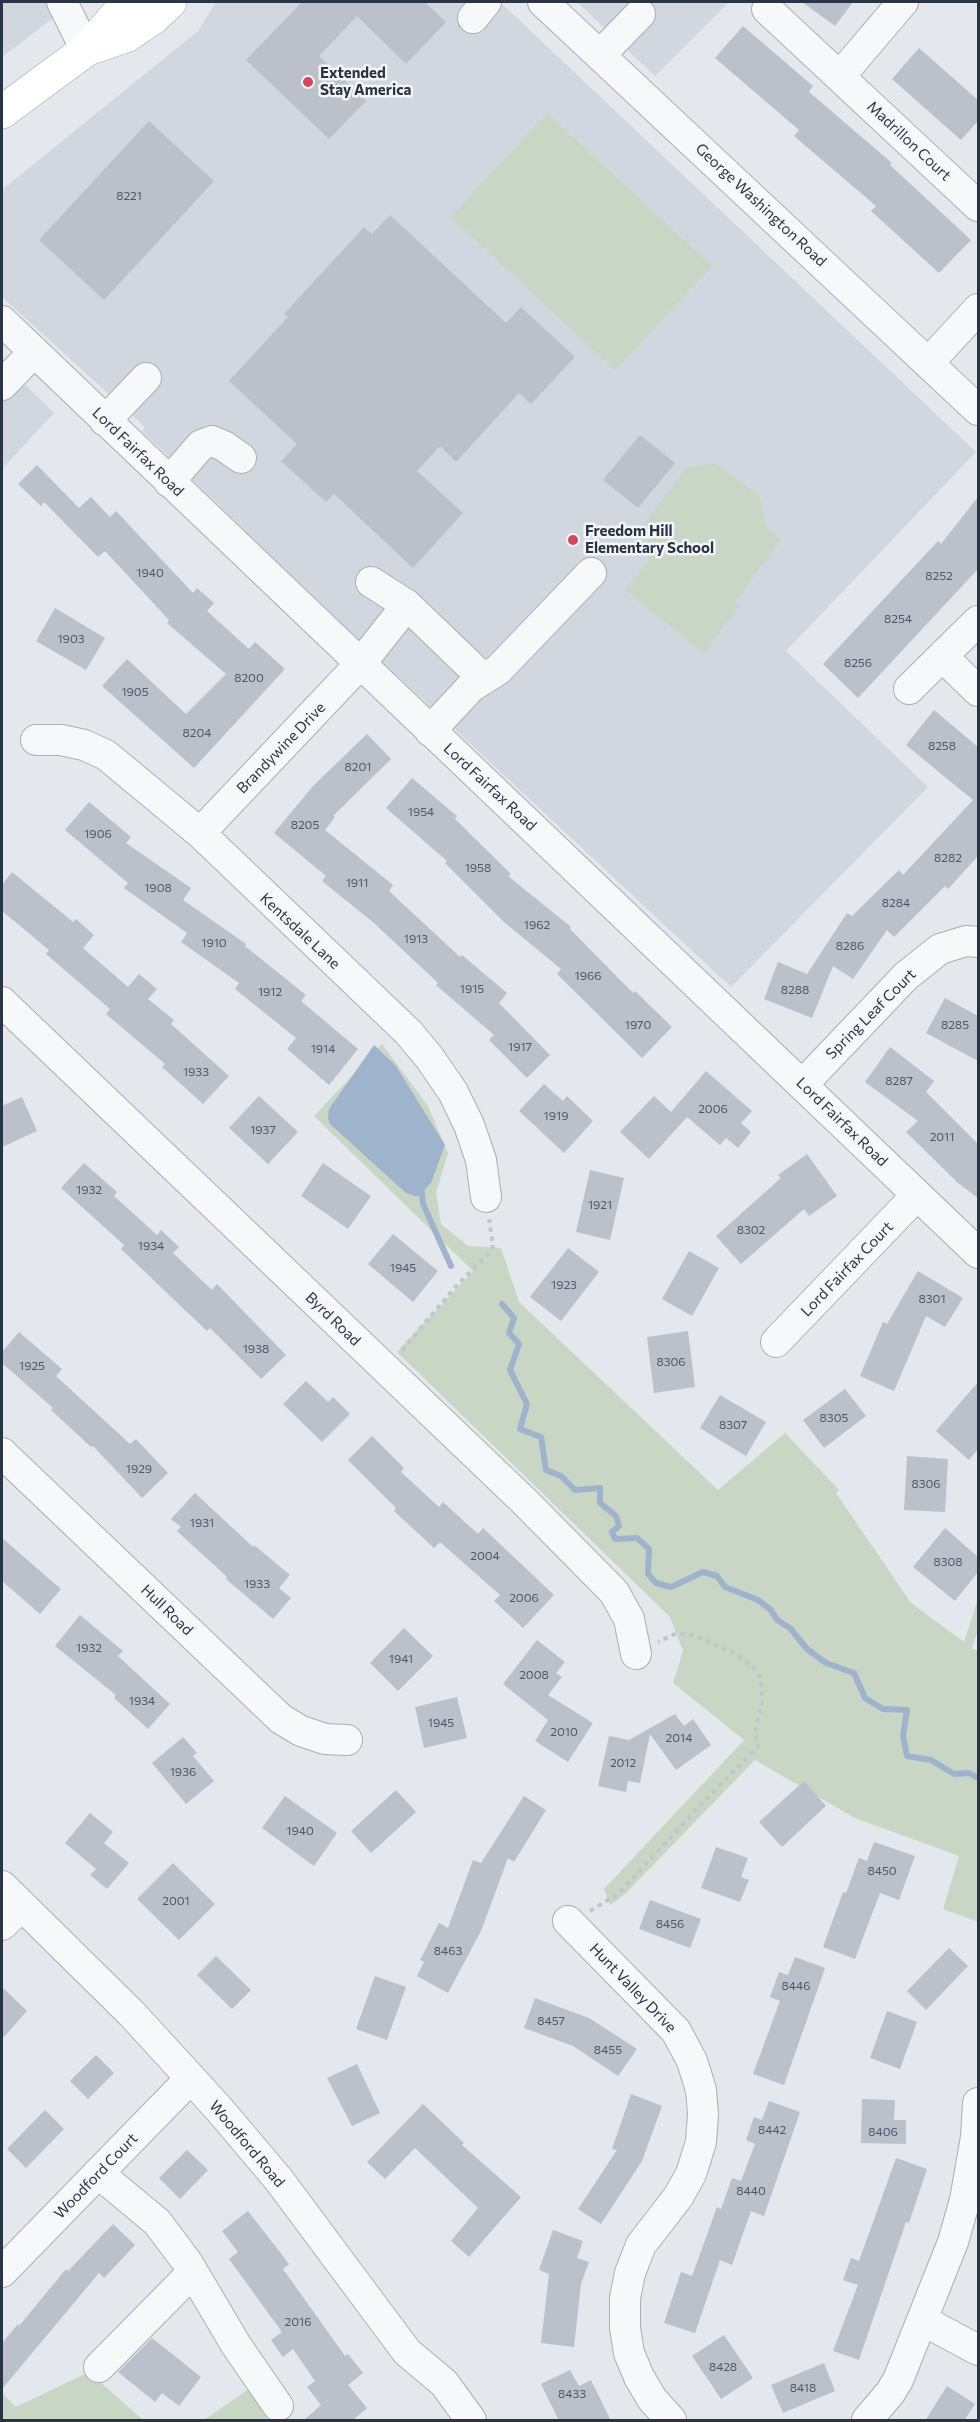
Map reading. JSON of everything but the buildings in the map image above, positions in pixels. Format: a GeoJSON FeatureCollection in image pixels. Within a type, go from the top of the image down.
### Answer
{"type":"FeatureCollection","features":[{"type":"Feature","properties":{"kind":"main road"},"geometry":{"type":"LineString","coordinates":[[2,112],[86,50],[128,2]]}},
{"type":"Feature","properties":{"kind":"main road"},"geometry":{"type":"LineString","coordinates":[[86,50],[126,36],[153,18],[170,2]]}},
{"type":"Feature","properties":{"kind":"street"},"geometry":{"type":"LineString","coordinates":[[62,2],[86,50]]}},
{"type":"Feature","properties":{"kind":"street","name":"George Washington Road"},"geometry":{"type":"LineString","coordinates":[[543,2],[978,410]]}},
{"type":"Feature","properties":{"kind":"street"},"geometry":{"type":"LineString","coordinates":[[840,76],[903,2]]}},
{"type":"Feature","properties":{"kind":"street","name":"Madrillon Court"},"geometry":{"type":"LineString","coordinates":[[767,9],[978,206]]}},
{"type":"Feature","properties":{"kind":"street"},"geometry":{"type":"LineString","coordinates":[[600,55],[640,14]]}},
{"type":"Feature","properties":{"kind":"street"},"geometry":{"type":"LineString","coordinates":[[928,362],[978,309]]}},
{"type":"Feature","properties":{"kind":"street","name":"Lord Fairfax Road"},"geometry":{"type":"LineString","coordinates":[[2,321],[978,1253]]}},
{"type":"Feature","properties":{"kind":"street"},"geometry":{"type":"LineString","coordinates":[[2,385],[34,352]]}},
{"type":"Feature","properties":{"kind":"street"},"geometry":{"type":"LineString","coordinates":[[105,421],[146,378]]}},
{"type":"Feature","properties":{"kind":"street"},"geometry":{"type":"LineString","coordinates":[[170,482],[201,445],[212,441],[241,458]]}},
{"type":"Feature","properties":{"kind":"street"},"geometry":{"type":"LineString","coordinates":[[430,731],[471,687],[498,670],[591,573]]}},
{"type":"Feature","properties":{"kind":"street"},"geometry":{"type":"LineString","coordinates":[[371,582],[407,605],[484,679]]}},
{"type":"Feature","properties":{"kind":"street","name":"Brandywine Drive"},"geometry":{"type":"LineString","coordinates":[[200,833],[361,663],[407,605]]}},
{"type":"Feature","properties":{"kind":"street"},"geometry":{"type":"LineString","coordinates":[[909,689],[978,621]]}},
{"type":"Feature","properties":{"kind":"street"},"geometry":{"type":"LineString","coordinates":[[943,657],[978,691]]}},
{"type":"Feature","properties":{"kind":"street","name":"Kentsdale Lane"},"geometry":{"type":"LineString","coordinates":[[36,740],[84,744],[106,755],[200,833],[408,1032],[429,1057],[453,1092],[469,1125],[481,1160],[486,1197]]}},
{"type":"Feature","properties":{"kind":"street","name":"Spring Leaf Court"},"geometry":{"type":"LineString","coordinates":[[803,1084],[906,976],[940,949],[966,941],[978,942]]}},
{"type":"Feature","properties":{"kind":"street","name":"Byrd Road"},"geometry":{"type":"LineString","coordinates":[[2,1003],[524,1501],[614,1592],[629,1619],[636,1654]]}},
{"type":"Feature","properties":{"kind":"street","name":"Lord Fairfax Court"},"geometry":{"type":"LineString","coordinates":[[776,1342],[917,1195]]}},
{"type":"Feature","properties":{"kind":"street","name":"Hull Road"},"geometry":{"type":"LineString","coordinates":[[2,1453],[281,1719],[301,1731],[325,1739],[347,1740]]}},
{"type":"Feature","properties":{"kind":"street","name":"Woodford Road"},"geometry":{"type":"LineString","coordinates":[[8,1906],[132,2014],[219,2109],[279,2180],[407,2352],[444,2383],[471,2421]]}},
{"type":"Feature","properties":{"kind":"street","name":"Hunt Valley Drive"},"geometry":{"type":"LineString","coordinates":[[568,1922],[676,2031],[692,2061],[701,2090],[703,2114],[701,2142],[691,2174],[678,2197],[641,2246],[630,2273],[625,2298],[625,2328],[630,2353],[652,2399],[671,2421]]}},
{"type":"Feature","properties":{"kind":"street","name":"Woodford Court"},"geometry":{"type":"LineString","coordinates":[[2,2272],[190,2079]]}},
{"type":"Feature","properties":{"kind":"street"},"geometry":{"type":"LineString","coordinates":[[867,2421],[898,2380],[953,2242],[965,2200],[976,2137],[978,2103]]}},
{"type":"Feature","properties":{"kind":"street"},"geometry":{"type":"LineString","coordinates":[[98,2173],[157,2222],[193,2272],[236,2345],[278,2406]]}},
{"type":"Feature","properties":{"kind":"street"},"geometry":{"type":"LineString","coordinates":[[99,2367],[193,2272]]}},
{"type":"Feature","properties":{"kind":"street"},"geometry":{"type":"LineString","coordinates":[[922,2320],[978,2350]]}},
{"type":"Feature","properties":{"kind":"path"},"geometry":{"type":"LineString","coordinates":[[386,1369],[458,1284],[492,1250],[486,1197]]}},
{"type":"Feature","properties":{"kind":"path"},"geometry":{"type":"LineString","coordinates":[[568,1922],[618,1894],[758,1747],[756,1731],[762,1701],[762,1687],[759,1676],[752,1666],[733,1653],[694,1635],[677,1633],[636,1654]]}},
{"type":"Feature","properties":{"kind":"shaded area"},"geometry":{"type":"Polygon","coordinates":[[[2,2],[74,2],[2,57],[2,2]]]}},
{"type":"Feature","properties":{"kind":"shaded area","name":"Freedom Hill Elementary School"},"geometry":{"type":"Polygon","coordinates":[[[216,2],[500,2],[976,452],[786,651],[928,787],[731,987],[346,628],[142,431],[145,427],[2,297],[2,190],[198,31],[216,2]]]}},
{"type":"Feature","properties":{"kind":"shaded area"},"geometry":{"type":"Polygon","coordinates":[[[577,2],[729,2],[655,76],[577,2]]]}},
{"type":"Feature","properties":{"kind":"shaded area"},"geometry":{"type":"Polygon","coordinates":[[[2,362],[54,413],[2,469],[2,362]]]}},
{"type":"Feature","properties":{"kind":"green space"},"geometry":{"type":"Polygon","coordinates":[[[547,113],[712,266],[615,370],[451,217],[547,113]]]}},
{"type":"Feature","properties":{"kind":"green space"},"geometry":{"type":"Polygon","coordinates":[[[716,464],[760,497],[766,527],[781,540],[735,602],[739,606],[704,653],[625,590],[648,562],[648,532],[642,526],[687,467],[716,464]]]}},
{"type":"Feature","properties":{"kind":"green space"},"geometry":{"type":"Polygon","coordinates":[[[382,1044],[428,1106],[448,1153],[436,1193],[441,1224],[468,1246],[501,1248],[519,1302],[718,1490],[785,1433],[839,1490],[836,1493],[911,1603],[964,1642],[978,1599],[978,1629],[972,1649],[978,1650],[978,1922],[943,1909],[959,1856],[855,1818],[755,1760],[624,1895],[610,1905],[604,1889],[744,1740],[673,1683],[683,1651],[670,1617],[397,1352],[473,1271],[314,1116],[382,1044]]]}},
{"type":"Feature","properties":{"kind":"green space"},"geometry":{"type":"Polygon","coordinates":[[[89,2372],[143,2420],[3,2420],[2,2393],[16,2407],[89,2372]]]}},
{"type":"Feature","properties":{"kind":"green space"},"geometry":{"type":"Polygon","coordinates":[[[252,2387],[268,2420],[204,2420],[252,2387]]]}},
{"type":"Feature","properties":{"kind":"water"},"geometry":{"type":"Polygon","coordinates":[[[374,1045],[396,1066],[445,1145],[431,1183],[417,1197],[406,1193],[330,1124],[328,1118],[329,1109],[374,1045]]]}},
{"type":"Feature","properties":{"kind":"waterway"},"geometry":{"type":"LineString","coordinates":[[421,1184],[423,1204],[451,1266]]}},
{"type":"Feature","properties":{"kind":"waterway"},"geometry":{"type":"LineString","coordinates":[[502,1304],[514,1318],[509,1333],[519,1344],[510,1370],[527,1404],[520,1429],[541,1437],[546,1470],[561,1476],[575,1490],[600,1488],[600,1503],[616,1516],[619,1526],[612,1532],[615,1539],[637,1538],[649,1549],[648,1574],[656,1583],[671,1587],[703,1572],[717,1576],[725,1587],[758,1600],[771,1610],[777,1620],[790,1628],[807,1649],[826,1663],[854,1673],[865,1698],[883,1709],[907,1710],[903,1736],[907,1756],[931,1760],[954,1774],[969,1773],[978,1778]]}},
{"type":"Feature","properties":{"kind":"place","name":"Extended Stay America"},"geometry":{"type":"Point","coordinates":[308,82]}},
{"type":"Feature","properties":{"kind":"place","name":"Freedom Hill Elementary School"},"geometry":{"type":"Point","coordinates":[573,540]}}]}
